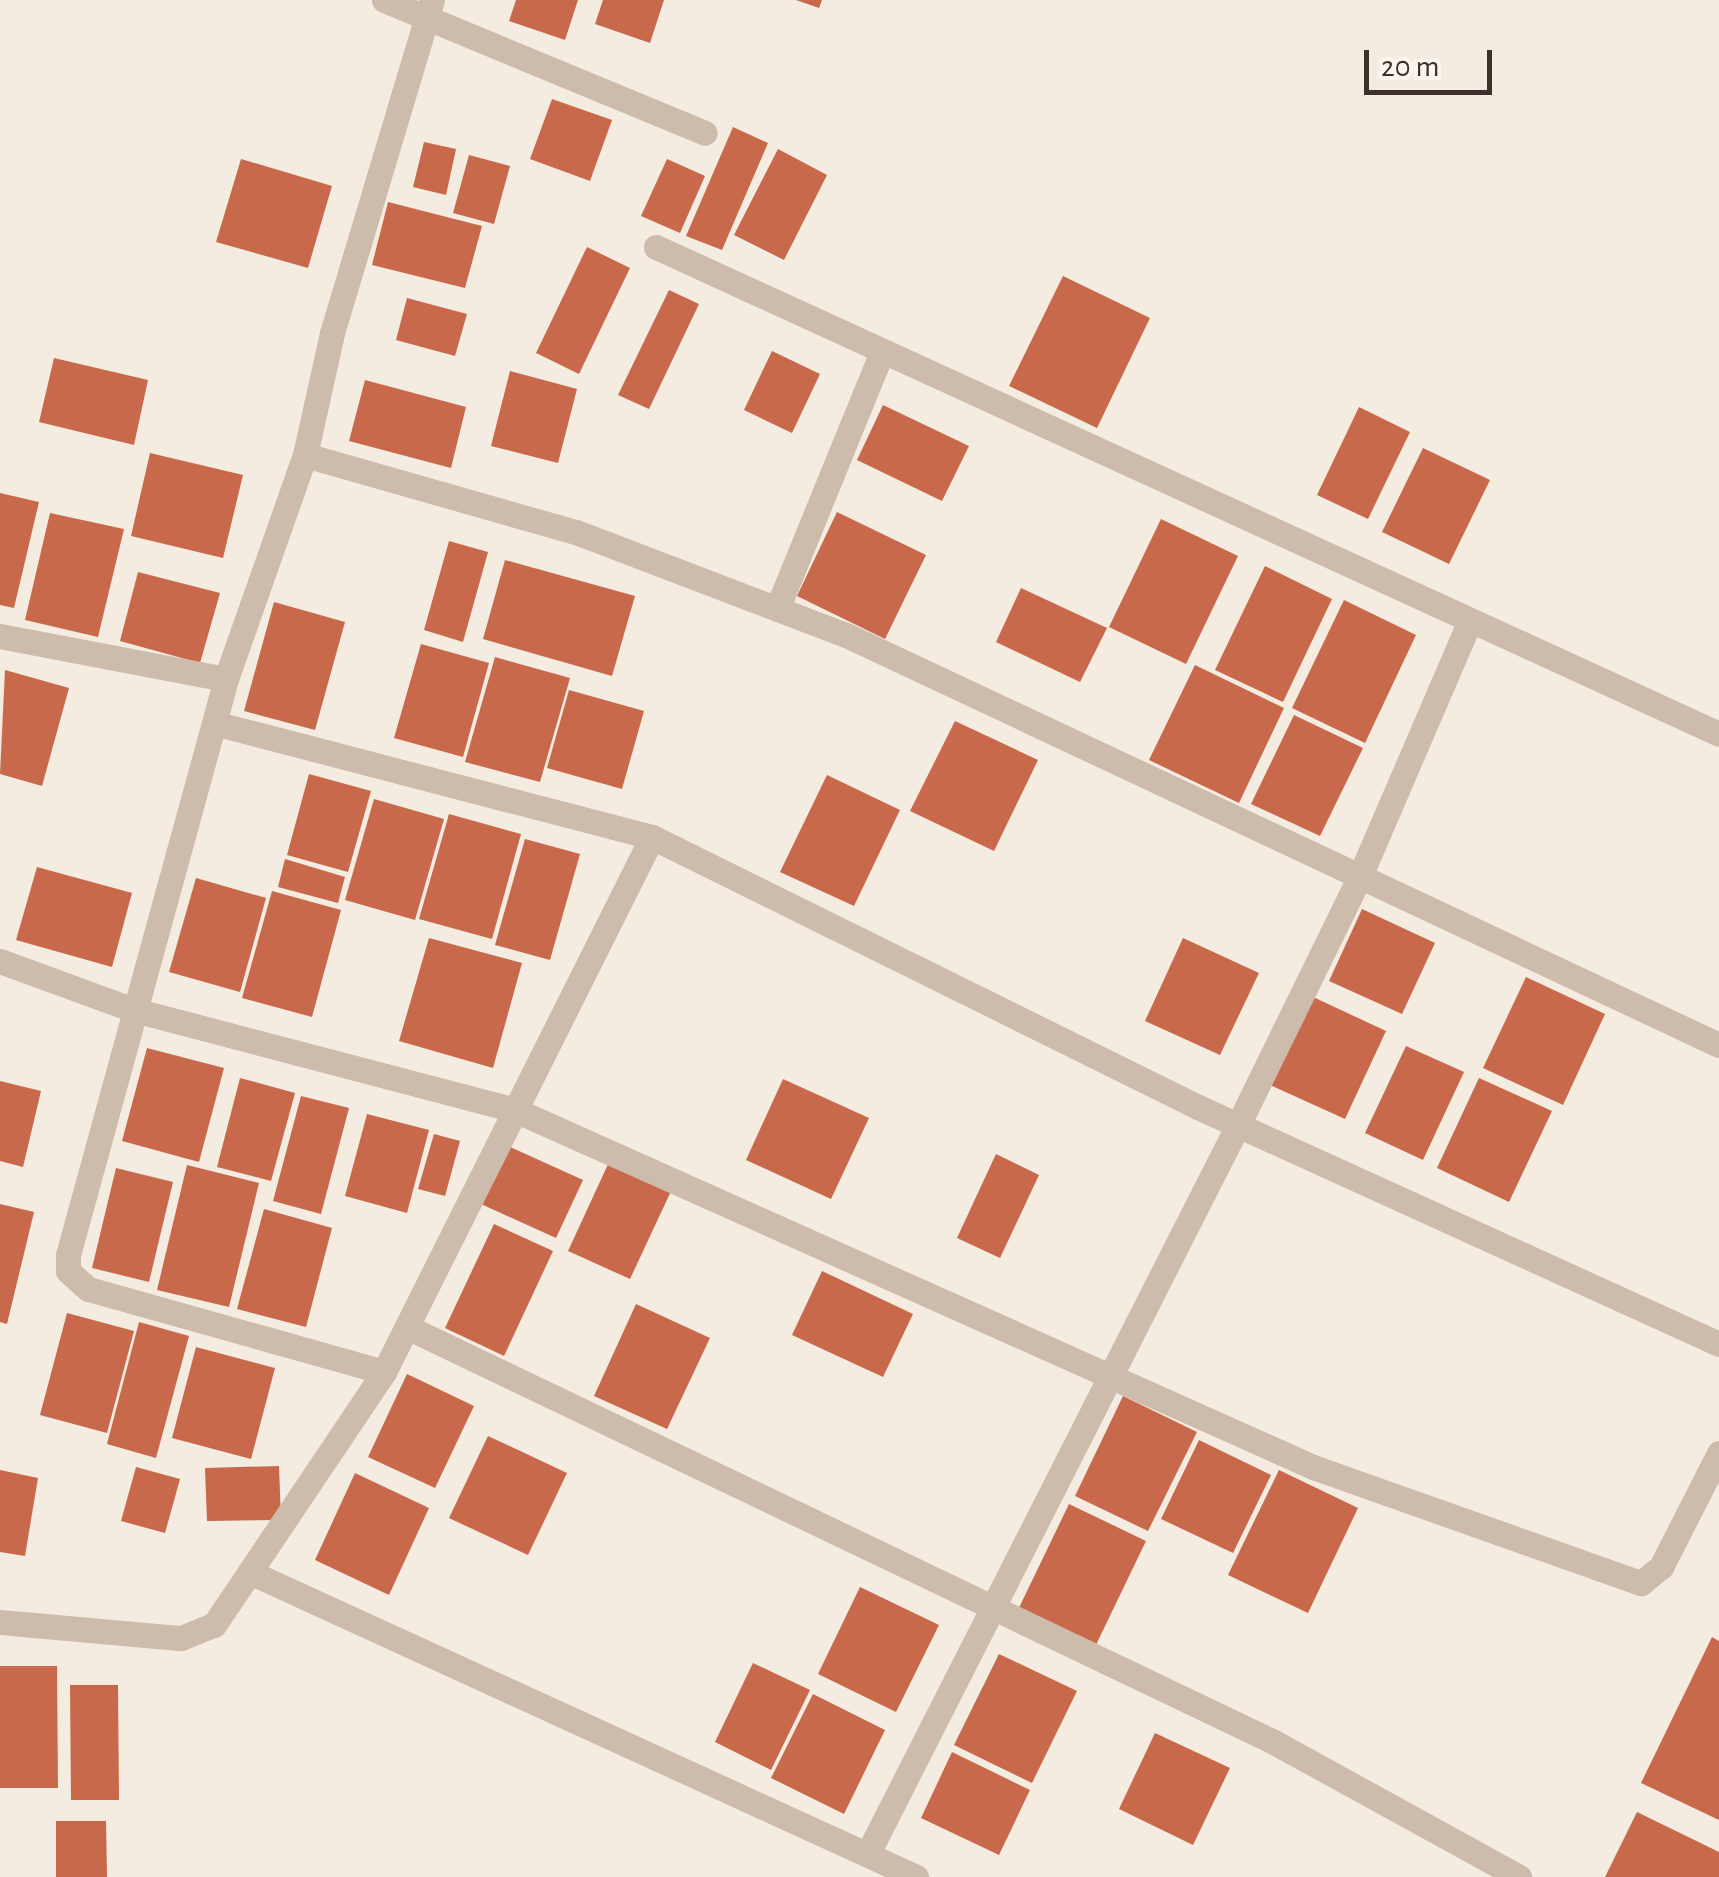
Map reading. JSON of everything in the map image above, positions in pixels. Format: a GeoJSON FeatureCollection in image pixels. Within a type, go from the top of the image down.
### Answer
{"type":"FeatureCollection","features":[{"type":"Feature","properties":{"kind":"street"},"geometry":{"type":"LineString","coordinates":[[384,0],[430,9],[705,133]]}},
{"type":"Feature","properties":{"kind":"street"},"geometry":{"type":"LineString","coordinates":[[384,1372],[76,1283],[68,1255],[226,680],[304,455],[332,333],[430,9]]}},
{"type":"Feature","properties":{"kind":"street"},"geometry":{"type":"LineString","coordinates":[[656,247],[1719,734]]}},
{"type":"Feature","properties":{"kind":"street"},"geometry":{"type":"LineString","coordinates":[[777,608],[882,352]]}},
{"type":"Feature","properties":{"kind":"street"},"geometry":{"type":"LineString","coordinates":[[304,455],[576,532],[777,608],[1719,1045]]}},
{"type":"Feature","properties":{"kind":"street"},"geometry":{"type":"LineString","coordinates":[[868,1853],[990,1607],[1112,1377],[1360,876],[1470,620]]}},
{"type":"Feature","properties":{"kind":"street"},"geometry":{"type":"LineString","coordinates":[[0,636],[226,680]]}},
{"type":"Feature","properties":{"kind":"street"},"geometry":{"type":"LineString","coordinates":[[214,723],[652,838],[1238,1125],[1719,1344]]}},
{"type":"Feature","properties":{"kind":"street"},"geometry":{"type":"LineString","coordinates":[[0,1622],[181,1638],[214,1625],[254,1574],[384,1372],[652,838]]}},
{"type":"Feature","properties":{"kind":"street"},"geometry":{"type":"LineString","coordinates":[[0,960],[134,1010],[515,1110],[1313,1466],[1641,1583],[1661,1567],[1716,1470]]}},
{"type":"Feature","properties":{"kind":"street"},"geometry":{"type":"LineString","coordinates":[[407,1326],[1272,1741],[1518,1877]]}},
{"type":"Feature","properties":{"kind":"street"},"geometry":{"type":"LineString","coordinates":[[254,1574],[916,1877]]}},
{"type":"Feature","properties":{"kind":"building"},"geometry":{"type":"Polygon","coordinates":[[[516,0],[578,0],[565,40],[509,21],[516,0]]]}},
{"type":"Feature","properties":{"kind":"building"},"geometry":{"type":"Polygon","coordinates":[[[603,0],[664,0],[650,43],[595,24],[603,0]]]}},
{"type":"Feature","properties":{"kind":"building"},"geometry":{"type":"Polygon","coordinates":[[[796,0],[822,0],[819,8],[796,0]]]}},
{"type":"Feature","properties":{"kind":"building"},"geometry":{"type":"Polygon","coordinates":[[[552,99],[612,120],[590,181],[530,159],[552,99]]]}},
{"type":"Feature","properties":{"kind":"building"},"geometry":{"type":"Polygon","coordinates":[[[733,127],[768,143],[722,250],[686,236],[733,127]]]}},
{"type":"Feature","properties":{"kind":"building"},"geometry":{"type":"Polygon","coordinates":[[[424,142],[456,149],[446,195],[413,187],[424,142]]]}},
{"type":"Feature","properties":{"kind":"building"},"geometry":{"type":"Polygon","coordinates":[[[778,149],[827,175],[784,260],[734,235],[778,149]]]}},
{"type":"Feature","properties":{"kind":"building"},"geometry":{"type":"Polygon","coordinates":[[[469,155],[510,166],[494,224],[453,213],[469,155]]]}},
{"type":"Feature","properties":{"kind":"building"},"geometry":{"type":"Polygon","coordinates":[[[241,159],[332,186],[308,268],[216,242],[241,159]]]}},
{"type":"Feature","properties":{"kind":"building"},"geometry":{"type":"Polygon","coordinates":[[[667,159],[705,176],[680,233],[641,216],[667,159]]]}},
{"type":"Feature","properties":{"kind":"building"},"geometry":{"type":"Polygon","coordinates":[[[388,202],[482,226],[465,288],[372,265],[388,202]]]}},
{"type":"Feature","properties":{"kind":"building"},"geometry":{"type":"Polygon","coordinates":[[[587,247],[630,268],[579,374],[536,353],[587,247]]]}},
{"type":"Feature","properties":{"kind":"building"},"geometry":{"type":"Polygon","coordinates":[[[1063,276],[1150,318],[1097,428],[1009,386],[1063,276]]]}},
{"type":"Feature","properties":{"kind":"building"},"geometry":{"type":"Polygon","coordinates":[[[669,290],[699,304],[649,409],[618,395],[669,290]]]}},
{"type":"Feature","properties":{"kind":"building"},"geometry":{"type":"Polygon","coordinates":[[[407,298],[467,314],[455,356],[396,340],[407,298]]]}},
{"type":"Feature","properties":{"kind":"building"},"geometry":{"type":"Polygon","coordinates":[[[772,351],[820,374],[792,433],[744,410],[772,351]]]}},
{"type":"Feature","properties":{"kind":"building"},"geometry":{"type":"Polygon","coordinates":[[[54,358],[148,380],[134,445],[39,422],[54,358]]]}},
{"type":"Feature","properties":{"kind":"building"},"geometry":{"type":"Polygon","coordinates":[[[510,371],[577,389],[558,463],[491,446],[510,371]]]}},
{"type":"Feature","properties":{"kind":"building"},"geometry":{"type":"Polygon","coordinates":[[[365,380],[466,407],[451,468],[349,441],[365,380]]]}},
{"type":"Feature","properties":{"kind":"building"},"geometry":{"type":"Polygon","coordinates":[[[883,405],[969,446],[942,501],[857,460],[883,405]]]}},
{"type":"Feature","properties":{"kind":"building"},"geometry":{"type":"Polygon","coordinates":[[[1359,407],[1410,432],[1368,519],[1317,495],[1359,407]]]}},
{"type":"Feature","properties":{"kind":"building"},"geometry":{"type":"Polygon","coordinates":[[[1423,448],[1490,480],[1449,564],[1382,532],[1423,448]]]}},
{"type":"Feature","properties":{"kind":"building"},"geometry":{"type":"Polygon","coordinates":[[[150,453],[243,475],[223,558],[131,536],[150,453]]]}},
{"type":"Feature","properties":{"kind":"building"},"geometry":{"type":"Polygon","coordinates":[[[0,493],[39,502],[14,608],[0,605],[0,493]]]}},
{"type":"Feature","properties":{"kind":"building"},"geometry":{"type":"Polygon","coordinates":[[[837,512],[926,555],[885,639],[797,596],[837,512]]]}},
{"type":"Feature","properties":{"kind":"building"},"geometry":{"type":"Polygon","coordinates":[[[50,513],[124,529],[98,637],[25,620],[50,513]]]}},
{"type":"Feature","properties":{"kind":"building"},"geometry":{"type":"Polygon","coordinates":[[[1161,519],[1238,556],[1186,664],[1109,627],[1161,519]]]}},
{"type":"Feature","properties":{"kind":"building"},"geometry":{"type":"Polygon","coordinates":[[[449,541],[488,552],[463,642],[424,630],[449,541]]]}},
{"type":"Feature","properties":{"kind":"building"},"geometry":{"type":"Polygon","coordinates":[[[505,560],[635,596],[612,676],[483,639],[505,560]]]}},
{"type":"Feature","properties":{"kind":"building"},"geometry":{"type":"Polygon","coordinates":[[[1265,566],[1332,599],[1283,702],[1215,670],[1265,566]]]}},
{"type":"Feature","properties":{"kind":"building"},"geometry":{"type":"Polygon","coordinates":[[[138,572],[220,593],[200,663],[120,641],[138,572]]]}},
{"type":"Feature","properties":{"kind":"building"},"geometry":{"type":"Polygon","coordinates":[[[1021,588],[1107,628],[1080,682],[996,642],[1021,588]]]}},
{"type":"Feature","properties":{"kind":"building"},"geometry":{"type":"Polygon","coordinates":[[[1344,600],[1416,635],[1365,743],[1292,708],[1344,600]]]}},
{"type":"Feature","properties":{"kind":"building"},"geometry":{"type":"Polygon","coordinates":[[[274,602],[345,622],[315,730],[244,711],[274,602]]]}},
{"type":"Feature","properties":{"kind":"building"},"geometry":{"type":"Polygon","coordinates":[[[421,644],[489,663],[463,757],[394,738],[421,644]]]}},
{"type":"Feature","properties":{"kind":"building"},"geometry":{"type":"Polygon","coordinates":[[[495,657],[570,678],[540,782],[465,762],[495,657]]]}},
{"type":"Feature","properties":{"kind":"building"},"geometry":{"type":"Polygon","coordinates":[[[1195,665],[1284,708],[1239,803],[1149,760],[1195,665]]]}},
{"type":"Feature","properties":{"kind":"building"},"geometry":{"type":"Polygon","coordinates":[[[5,670],[69,688],[42,786],[0,774],[5,670]]]}},
{"type":"Feature","properties":{"kind":"building"},"geometry":{"type":"Polygon","coordinates":[[[569,690],[644,711],[622,789],[547,768],[569,690]]]}},
{"type":"Feature","properties":{"kind":"building"},"geometry":{"type":"Polygon","coordinates":[[[1294,715],[1363,748],[1320,836],[1251,804],[1294,715]]]}},
{"type":"Feature","properties":{"kind":"building"},"geometry":{"type":"Polygon","coordinates":[[[955,721],[1038,760],[994,851],[910,811],[955,721]]]}},
{"type":"Feature","properties":{"kind":"building"},"geometry":{"type":"Polygon","coordinates":[[[309,774],[371,791],[348,872],[287,855],[309,774]]]}},
{"type":"Feature","properties":{"kind":"building"},"geometry":{"type":"Polygon","coordinates":[[[827,775],[900,810],[854,906],[780,872],[827,775]]]}},
{"type":"Feature","properties":{"kind":"building"},"geometry":{"type":"Polygon","coordinates":[[[374,799],[444,819],[415,920],[345,900],[374,799]]]}},
{"type":"Feature","properties":{"kind":"building"},"geometry":{"type":"Polygon","coordinates":[[[449,814],[521,834],[492,939],[419,919],[449,814]]]}},
{"type":"Feature","properties":{"kind":"building"},"geometry":{"type":"Polygon","coordinates":[[[525,839],[580,854],[550,960],[495,945],[525,839]]]}},
{"type":"Feature","properties":{"kind":"building"},"geometry":{"type":"Polygon","coordinates":[[[285,859],[345,877],[338,903],[278,887],[285,859]]]}},
{"type":"Feature","properties":{"kind":"building"},"geometry":{"type":"Polygon","coordinates":[[[37,867],[132,893],[112,967],[16,940],[37,867]]]}},
{"type":"Feature","properties":{"kind":"building"},"geometry":{"type":"Polygon","coordinates":[[[196,878],[266,898],[240,992],[169,972],[196,878]]]}},
{"type":"Feature","properties":{"kind":"building"},"geometry":{"type":"Polygon","coordinates":[[[272,891],[341,910],[312,1017],[242,998],[272,891]]]}},
{"type":"Feature","properties":{"kind":"building"},"geometry":{"type":"Polygon","coordinates":[[[1362,909],[1435,943],[1402,1014],[1329,981],[1362,909]]]}},
{"type":"Feature","properties":{"kind":"building"},"geometry":{"type":"Polygon","coordinates":[[[429,938],[522,963],[493,1068],[399,1041],[429,938]]]}},
{"type":"Feature","properties":{"kind":"building"},"geometry":{"type":"Polygon","coordinates":[[[1183,938],[1259,973],[1220,1055],[1145,1021],[1183,938]]]}},
{"type":"Feature","properties":{"kind":"building"},"geometry":{"type":"Polygon","coordinates":[[[1526,977],[1605,1014],[1563,1105],[1483,1068],[1526,977]]]}},
{"type":"Feature","properties":{"kind":"building"},"geometry":{"type":"Polygon","coordinates":[[[1311,996],[1386,1031],[1345,1119],[1270,1085],[1311,996]]]}},
{"type":"Feature","properties":{"kind":"building"},"geometry":{"type":"Polygon","coordinates":[[[1406,1046],[1464,1072],[1423,1160],[1365,1133],[1406,1046]]]}},
{"type":"Feature","properties":{"kind":"building"},"geometry":{"type":"Polygon","coordinates":[[[147,1048],[224,1068],[199,1162],[122,1141],[147,1048]]]}},
{"type":"Feature","properties":{"kind":"building"},"geometry":{"type":"Polygon","coordinates":[[[240,1078],[295,1093],[271,1181],[217,1167],[240,1078]]]}},
{"type":"Feature","properties":{"kind":"building"},"geometry":{"type":"Polygon","coordinates":[[[1479,1078],[1552,1111],[1509,1202],[1437,1168],[1479,1078]]]}},
{"type":"Feature","properties":{"kind":"building"},"geometry":{"type":"Polygon","coordinates":[[[783,1079],[869,1118],[831,1199],[746,1160],[783,1079]]]}},
{"type":"Feature","properties":{"kind":"building"},"geometry":{"type":"Polygon","coordinates":[[[0,1081],[41,1091],[23,1167],[0,1161],[0,1081]]]}},
{"type":"Feature","properties":{"kind":"building"},"geometry":{"type":"Polygon","coordinates":[[[301,1096],[349,1108],[321,1214],[273,1201],[301,1096]]]}},
{"type":"Feature","properties":{"kind":"building"},"geometry":{"type":"Polygon","coordinates":[[[367,1114],[429,1130],[407,1213],[345,1196],[367,1114]]]}},
{"type":"Feature","properties":{"kind":"building"},"geometry":{"type":"Polygon","coordinates":[[[434,1134],[460,1141],[445,1196],[418,1189],[434,1134]]]}},
{"type":"Feature","properties":{"kind":"building"},"geometry":{"type":"Polygon","coordinates":[[[508,1146],[583,1180],[556,1238],[481,1204],[508,1146]]]}},
{"type":"Feature","properties":{"kind":"building"},"geometry":{"type":"Polygon","coordinates":[[[996,1154],[1039,1175],[1000,1258],[957,1238],[996,1154]]]}},
{"type":"Feature","properties":{"kind":"building"},"geometry":{"type":"Polygon","coordinates":[[[610,1160],[672,1189],[630,1279],[568,1251],[610,1160]]]}},
{"type":"Feature","properties":{"kind":"building"},"geometry":{"type":"Polygon","coordinates":[[[187,1165],[259,1183],[229,1307],[157,1290],[187,1165]]]}},
{"type":"Feature","properties":{"kind":"building"},"geometry":{"type":"Polygon","coordinates":[[[116,1168],[173,1182],[149,1282],[92,1268],[116,1168]]]}},
{"type":"Feature","properties":{"kind":"building"},"geometry":{"type":"Polygon","coordinates":[[[0,1204],[34,1212],[7,1324],[0,1322],[0,1204]]]}},
{"type":"Feature","properties":{"kind":"building"},"geometry":{"type":"Polygon","coordinates":[[[264,1209],[332,1228],[306,1327],[237,1309],[264,1209]]]}},
{"type":"Feature","properties":{"kind":"building"},"geometry":{"type":"Polygon","coordinates":[[[494,1224],[553,1251],[504,1356],[445,1328],[494,1224]]]}},
{"type":"Feature","properties":{"kind":"building"},"geometry":{"type":"Polygon","coordinates":[[[822,1271],[913,1314],[883,1377],[792,1335],[822,1271]]]}},
{"type":"Feature","properties":{"kind":"building"},"geometry":{"type":"Polygon","coordinates":[[[636,1304],[710,1338],[667,1429],[594,1396],[636,1304]]]}},
{"type":"Feature","properties":{"kind":"building"},"geometry":{"type":"Polygon","coordinates":[[[67,1313],[134,1331],[107,1433],[40,1415],[67,1313]]]}},
{"type":"Feature","properties":{"kind":"building"},"geometry":{"type":"Polygon","coordinates":[[[139,1322],[189,1336],[156,1458],[107,1444],[139,1322]]]}},
{"type":"Feature","properties":{"kind":"building"},"geometry":{"type":"Polygon","coordinates":[[[196,1347],[275,1368],[251,1459],[172,1438],[196,1347]]]}},
{"type":"Feature","properties":{"kind":"building"},"geometry":{"type":"Polygon","coordinates":[[[407,1374],[474,1406],[435,1488],[368,1457],[407,1374]]]}},
{"type":"Feature","properties":{"kind":"building"},"geometry":{"type":"Polygon","coordinates":[[[1123,1396],[1197,1432],[1148,1531],[1075,1496],[1123,1396]]]}},
{"type":"Feature","properties":{"kind":"building"},"geometry":{"type":"Polygon","coordinates":[[[488,1436],[567,1473],[528,1555],[449,1518],[488,1436]]]}},
{"type":"Feature","properties":{"kind":"building"},"geometry":{"type":"Polygon","coordinates":[[[1199,1440],[1271,1475],[1233,1553],[1161,1519],[1199,1440]]]}},
{"type":"Feature","properties":{"kind":"building"},"geometry":{"type":"Polygon","coordinates":[[[279,1466],[281,1520],[207,1521],[205,1468],[279,1466]]]}},
{"type":"Feature","properties":{"kind":"building"},"geometry":{"type":"Polygon","coordinates":[[[136,1467],[180,1479],[165,1533],[121,1521],[136,1467]]]}},
{"type":"Feature","properties":{"kind":"building"},"geometry":{"type":"Polygon","coordinates":[[[0,1470],[38,1478],[25,1556],[0,1552],[0,1470]]]}},
{"type":"Feature","properties":{"kind":"building"},"geometry":{"type":"Polygon","coordinates":[[[1279,1470],[1358,1508],[1308,1613],[1228,1575],[1279,1470]]]}},
{"type":"Feature","properties":{"kind":"building"},"geometry":{"type":"Polygon","coordinates":[[[355,1473],[429,1508],[389,1595],[315,1560],[355,1473]]]}},
{"type":"Feature","properties":{"kind":"building"},"geometry":{"type":"Polygon","coordinates":[[[1069,1504],[1146,1541],[1093,1651],[1016,1614],[1069,1504]]]}},
{"type":"Feature","properties":{"kind":"building"},"geometry":{"type":"Polygon","coordinates":[[[860,1587],[939,1625],[896,1712],[818,1674],[860,1587]]]}},
{"type":"Feature","properties":{"kind":"building"},"geometry":{"type":"Polygon","coordinates":[[[1712,1637],[1719,1641],[1719,1820],[1641,1783],[1712,1637]]]}},
{"type":"Feature","properties":{"kind":"building"},"geometry":{"type":"Polygon","coordinates":[[[999,1654],[1077,1691],[1032,1783],[954,1745],[999,1654]]]}},
{"type":"Feature","properties":{"kind":"building"},"geometry":{"type":"Polygon","coordinates":[[[753,1663],[810,1690],[771,1770],[715,1742],[753,1663]]]}},
{"type":"Feature","properties":{"kind":"building"},"geometry":{"type":"Polygon","coordinates":[[[0,1666],[57,1666],[58,1788],[0,1788],[0,1666]]]}},
{"type":"Feature","properties":{"kind":"building"},"geometry":{"type":"Polygon","coordinates":[[[70,1685],[118,1685],[119,1800],[71,1800],[70,1685]]]}},
{"type":"Feature","properties":{"kind":"building"},"geometry":{"type":"Polygon","coordinates":[[[813,1694],[885,1730],[844,1814],[771,1778],[813,1694]]]}},
{"type":"Feature","properties":{"kind":"building"},"geometry":{"type":"Polygon","coordinates":[[[1155,1733],[1230,1768],[1193,1845],[1119,1809],[1155,1733]]]}},
{"type":"Feature","properties":{"kind":"building"},"geometry":{"type":"Polygon","coordinates":[[[952,1752],[1030,1790],[999,1855],[921,1818],[952,1752]]]}},
{"type":"Feature","properties":{"kind":"building"},"geometry":{"type":"Polygon","coordinates":[[[1637,1812],[1719,1852],[1719,1877],[1605,1877],[1637,1812]]]}},
{"type":"Feature","properties":{"kind":"building"},"geometry":{"type":"Polygon","coordinates":[[[56,1821],[106,1821],[107,1877],[56,1877],[56,1821]]]}}]}
